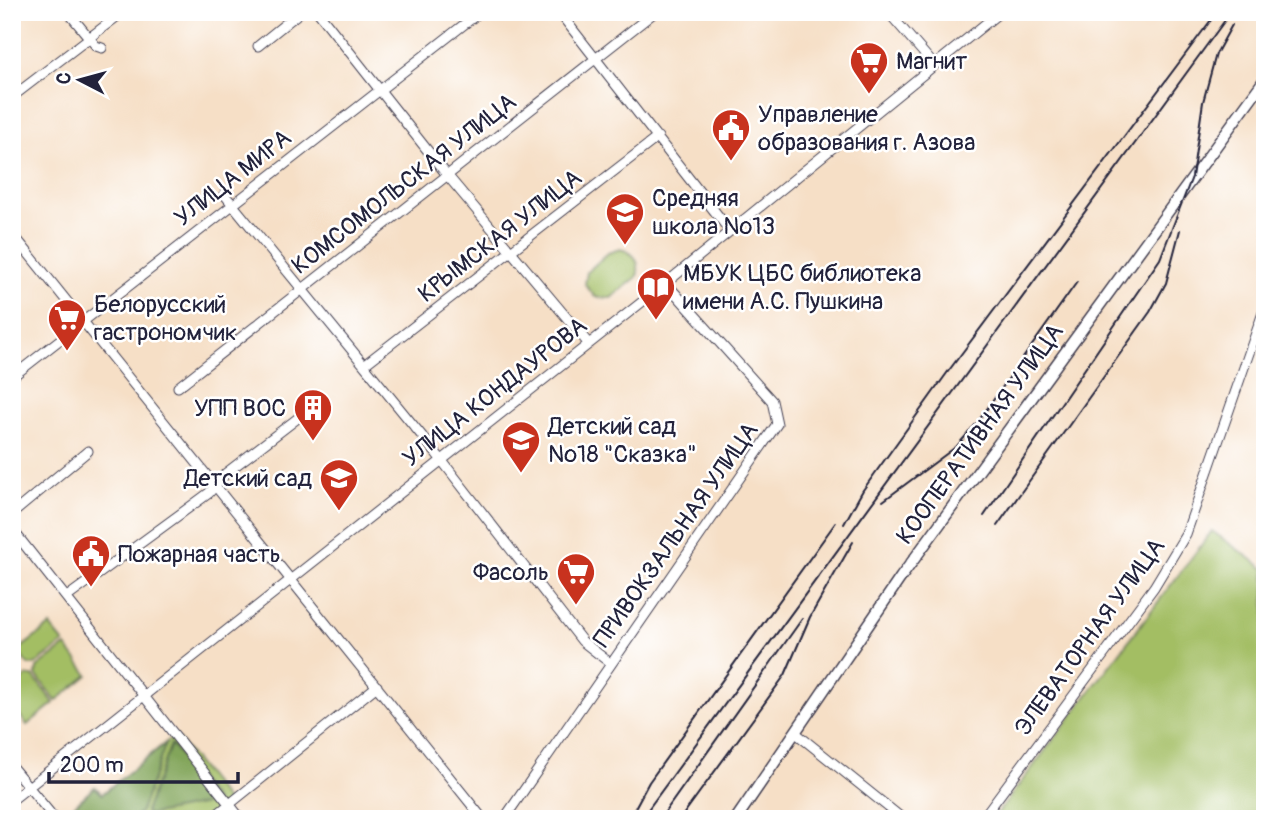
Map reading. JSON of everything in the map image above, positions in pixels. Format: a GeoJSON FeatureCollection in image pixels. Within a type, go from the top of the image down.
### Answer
{"type":"FeatureCollection","features":[{"type":"Feature","properties":{"kind":"main road","name":"КООПЕРАТИВНАЯ УЛИЦА"},"geometry":{"type":"LineString","coordinates":[[736,819],[797,734],[901,577],[1265,79]]}},
{"type":"Feature","properties":{"kind":"street"},"geometry":{"type":"LineString","coordinates":[[68,12],[89,38],[102,48]]}},
{"type":"Feature","properties":{"kind":"street"},"geometry":{"type":"LineString","coordinates":[[12,97],[123,12]]}},
{"type":"Feature","properties":{"kind":"street"},"geometry":{"type":"LineString","coordinates":[[258,46],[300,12]]}},
{"type":"Feature","properties":{"kind":"street"},"geometry":{"type":"LineString","coordinates":[[318,12],[447,175],[588,343]]}},
{"type":"Feature","properties":{"kind":"street","name":"УЛИЦА МИРА"},"geometry":{"type":"LineString","coordinates":[[12,377],[480,12]]}},
{"type":"Feature","properties":{"kind":"street"},"geometry":{"type":"LineString","coordinates":[[559,12],[730,231]]}},
{"type":"Feature","properties":{"kind":"street","name":"КОМСОМОЛЬСКАЯ УЛИЦА"},"geometry":{"type":"LineString","coordinates":[[178,387],[655,12]]}},
{"type":"Feature","properties":{"kind":"street"},"geometry":{"type":"LineString","coordinates":[[888,12],[934,65]]}},
{"type":"Feature","properties":{"kind":"street","name":"УЛИЦА КОНДАУРОВА"},"geometry":{"type":"LineString","coordinates":[[12,800],[666,283],[1000,12]]}},
{"type":"Feature","properties":{"kind":"street","name":"КРЫМСКАЯ УЛИЦА"},"geometry":{"type":"LineString","coordinates":[[364,365],[658,137]]}},
{"type":"Feature","properties":{"kind":"street"},"geometry":{"type":"LineString","coordinates":[[224,194],[364,365],[582,641],[610,663]]}},
{"type":"Feature","properties":{"kind":"street"},"geometry":{"type":"LineString","coordinates":[[12,233],[484,819]]}},
{"type":"Feature","properties":{"kind":"street","name":"ПРИВОКЗАЛЬНАЯ УЛИЦА"},"geometry":{"type":"LineString","coordinates":[[504,819],[777,424],[772,401],[666,283]]}},
{"type":"Feature","properties":{"kind":"street","name":"ЭЛЕВАТОРНАЯ УЛИЦА"},"geometry":{"type":"LineString","coordinates":[[982,819],[1154,587],[1186,534],[1265,307]]}},
{"type":"Feature","properties":{"kind":"street"},"geometry":{"type":"LineString","coordinates":[[67,597],[216,486],[226,473],[298,418]]}},
{"type":"Feature","properties":{"kind":"street"},"geometry":{"type":"LineString","coordinates":[[12,514],[88,451]]}},
{"type":"Feature","properties":{"kind":"street"},"geometry":{"type":"LineString","coordinates":[[12,529],[145,694],[241,819]]}},
{"type":"Feature","properties":{"kind":"street"},"geometry":{"type":"LineString","coordinates":[[212,819],[377,686]]}},
{"type":"Feature","properties":{"kind":"street"},"geometry":{"type":"LineString","coordinates":[[797,734],[902,819]]}},
{"type":"Feature","properties":{"kind":"street"},"geometry":{"type":"LineString","coordinates":[[12,767],[55,819]]}},
{"type":"Feature","properties":{"kind":"green space"},"geometry":{"type":"Polygon","coordinates":[[[620,249],[636,259],[637,277],[611,298],[595,297],[585,284],[587,272],[608,253],[620,249]]]}},
{"type":"Feature","properties":{"kind":"green space"},"geometry":{"type":"Polygon","coordinates":[[[1212,531],[1265,569],[1265,819],[993,819],[1212,531]]]}},
{"type":"Feature","properties":{"kind":"green space"},"geometry":{"type":"Polygon","coordinates":[[[50,626],[64,643],[35,665],[28,665],[17,651],[50,626]]]}},
{"type":"Feature","properties":{"kind":"green space"},"geometry":{"type":"Polygon","coordinates":[[[66,646],[88,675],[56,701],[36,675],[37,668],[66,646]]]}},
{"type":"Feature","properties":{"kind":"green space"},"geometry":{"type":"Polygon","coordinates":[[[27,676],[33,676],[54,703],[27,725],[12,706],[12,688],[27,676]]]}},
{"type":"Feature","properties":{"kind":"green space"},"geometry":{"type":"Polygon","coordinates":[[[175,735],[229,804],[211,819],[71,819],[67,812],[95,787],[102,794],[175,735]]]}},
{"type":"Feature","properties":{"kind":"green space"},"geometry":{"type":"Polygon","coordinates":[[[166,743],[141,811],[135,817],[73,819],[67,812],[95,787],[102,794],[166,743]]]}},
{"type":"Feature","properties":{"kind":"green space"},"geometry":{"type":"Polygon","coordinates":[[[171,744],[216,802],[149,815],[145,812],[171,744]]]}},
{"type":"Feature","properties":{"kind":"railway"},"geometry":{"type":"LineString","coordinates":[[844,524],[863,490],[947,373],[1217,12]]}},
{"type":"Feature","properties":{"kind":"railway"},"geometry":{"type":"LineString","coordinates":[[641,819],[1231,12]]}},
{"type":"Feature","properties":{"kind":"railway"},"geometry":{"type":"LineString","coordinates":[[984,516],[1160,259],[1192,177],[1203,102],[1216,54],[1232,25]]}},
{"type":"Feature","properties":{"kind":"railway"},"geometry":{"type":"LineString","coordinates":[[997,526],[1150,312],[1166,283],[1180,230]]}},
{"type":"Feature","properties":{"kind":"railway"},"geometry":{"type":"LineString","coordinates":[[883,501],[957,446],[977,423],[1077,282]]}},
{"type":"Feature","properties":{"kind":"railway"},"geometry":{"type":"LineString","coordinates":[[629,819],[649,782],[836,522]]}},
{"type":"Feature","properties":{"kind":"railway"},"geometry":{"type":"LineString","coordinates":[[680,819],[785,675],[810,617],[853,542]]}},
{"type":"Feature","properties":{"kind":"railway"},"geometry":{"type":"LineString","coordinates":[[660,819],[802,619]]}},
{"type":"Feature","properties":{"kind":"place","name":"Магнит"},"geometry":{"type":"Point","coordinates":[869,95]}},
{"type":"Feature","properties":{"kind":"place","name":"Управление образования г. Азова"},"geometry":{"type":"Point","coordinates":[731,162]}},
{"type":"Feature","properties":{"kind":"place","name":"Средняя школа №13"},"geometry":{"type":"Point","coordinates":[625,246]}},
{"type":"Feature","properties":{"kind":"place","name":"МБУК ЦБС библиотека имени А.С. Пушкина"},"geometry":{"type":"Point","coordinates":[656,321]}},
{"type":"Feature","properties":{"kind":"place","name":"Белорусский гастрономчик"},"geometry":{"type":"Point","coordinates":[67,352]}},
{"type":"Feature","properties":{"kind":"place","name":"УПП ВОС"},"geometry":{"type":"Point","coordinates":[313,442]}},
{"type":"Feature","properties":{"kind":"place","name":"Детский сад №18 \"Сказка\""},"geometry":{"type":"Point","coordinates":[521,474]}},
{"type":"Feature","properties":{"kind":"place","name":"Детский сад"},"geometry":{"type":"Point","coordinates":[339,512]}},
{"type":"Feature","properties":{"kind":"place","name":"Пожарная часть"},"geometry":{"type":"Point","coordinates":[91,588]}},
{"type":"Feature","properties":{"kind":"place","name":"Фасоль"},"geometry":{"type":"Point","coordinates":[576,606]}}]}
